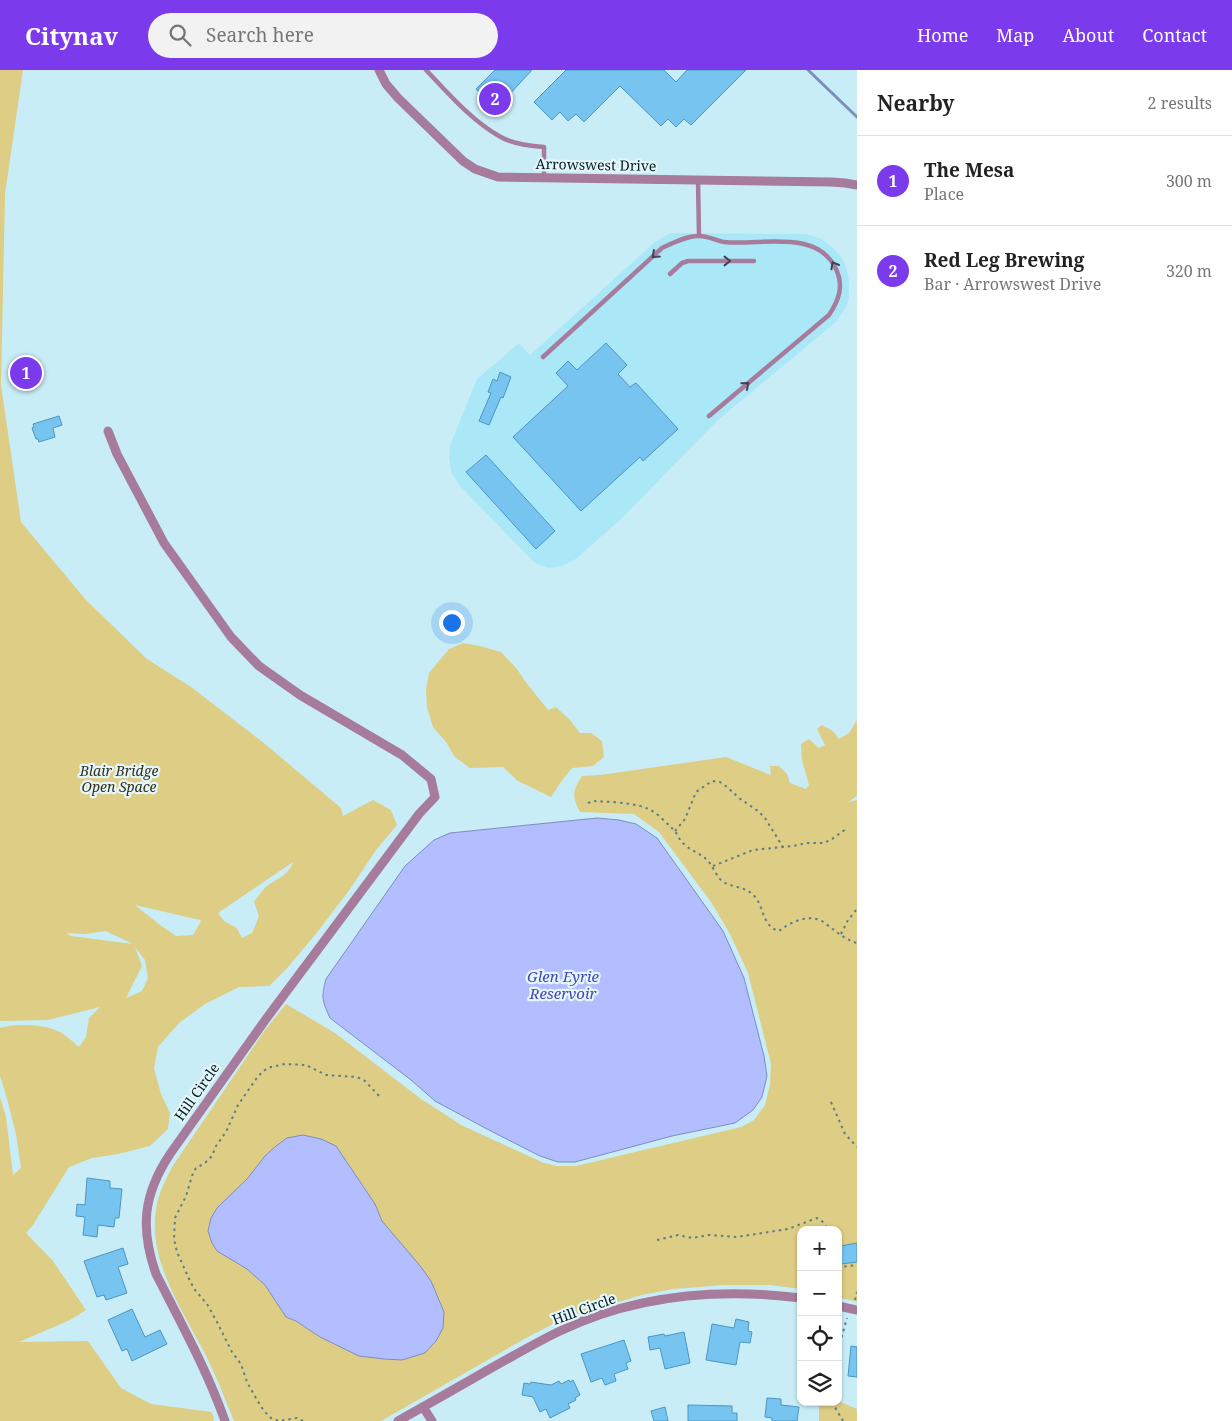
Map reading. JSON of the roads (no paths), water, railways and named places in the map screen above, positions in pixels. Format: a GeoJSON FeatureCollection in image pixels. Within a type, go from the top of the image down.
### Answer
{"type":"FeatureCollection","features":[{"type":"Feature","properties":{"kind":"street","name":"Arrowswest Drive"},"geometry":{"type":"LineString","coordinates":[[379,70],[386,84],[398,98],[463,160],[475,168],[498,177],[831,182],[857,185]]}},
{"type":"Feature","properties":{"kind":"street","name":"Hill Circle"},"geometry":{"type":"LineString","coordinates":[[108,431],[117,454],[164,543],[230,637],[259,666],[300,695],[402,755],[431,778],[435,797],[420,814],[266,1019],[170,1154],[153,1185],[147,1218],[148,1247],[151,1260],[156,1274],[200,1358],[216,1393],[225,1421]]}},
{"type":"Feature","properties":{"kind":"street","name":"Hill Circle"},"geometry":{"type":"LineString","coordinates":[[398,1421],[537,1342],[586,1320],[615,1311],[670,1298],[726,1293],[797,1298]]}},
{"type":"Feature","properties":{"kind":"street"},"geometry":{"type":"LineString","coordinates":[[424,1406],[432,1421]]}},
{"type":"Feature","properties":{"kind":"lane"},"geometry":{"type":"LineString","coordinates":[[426,70],[473,117],[500,137],[527,146],[544,147],[544,179]]}},
{"type":"Feature","properties":{"kind":"lane"},"geometry":{"type":"LineString","coordinates":[[698,180],[699,236]]}},
{"type":"Feature","properties":{"kind":"lane"},"geometry":{"type":"LineString","coordinates":[[543,357],[662,248],[677,242],[699,236],[724,242],[798,242],[820,249],[832,261],[839,275],[838,303],[829,315],[709,416]]}},
{"type":"Feature","properties":{"kind":"lane"},"geometry":{"type":"LineString","coordinates":[[670,274],[682,263],[688,261],[754,261]]}},
{"type":"Feature","properties":{"kind":"water","name":"Glen Eyrie Reservoir"},"geometry":{"type":"Polygon","coordinates":[[[597,818],[636,824],[657,838],[723,931],[744,978],[764,1056],[767,1076],[762,1097],[753,1110],[735,1123],[672,1136],[575,1162],[558,1162],[540,1156],[435,1101],[411,1080],[330,1018],[324,1003],[323,991],[326,979],[405,866],[434,840],[450,833],[597,818]]]}},
{"type":"Feature","properties":{"kind":"water"},"geometry":{"type":"Polygon","coordinates":[[[303,1135],[321,1139],[336,1146],[375,1204],[382,1221],[431,1281],[444,1312],[443,1328],[436,1341],[425,1353],[402,1360],[359,1356],[320,1337],[296,1321],[286,1317],[265,1285],[247,1269],[217,1251],[212,1243],[208,1231],[211,1218],[217,1208],[247,1179],[265,1156],[276,1146],[287,1138],[303,1135]]]}},
{"type":"Feature","properties":{"kind":"waterway"},"geometry":{"type":"LineString","coordinates":[[808,70],[857,117]]}},
{"type":"Feature","properties":{"kind":"place","name":"Red Leg Brewing"},"geometry":{"type":"Point","coordinates":[495,99]}},
{"type":"Feature","properties":{"kind":"place","name":"The Mesa"},"geometry":{"type":"Point","coordinates":[26,373]}},
{"type":"Feature","properties":{"kind":"park label","name":"Blair Bridge Open Space"},"geometry":{"type":"Point","coordinates":[119,780]}}]}
